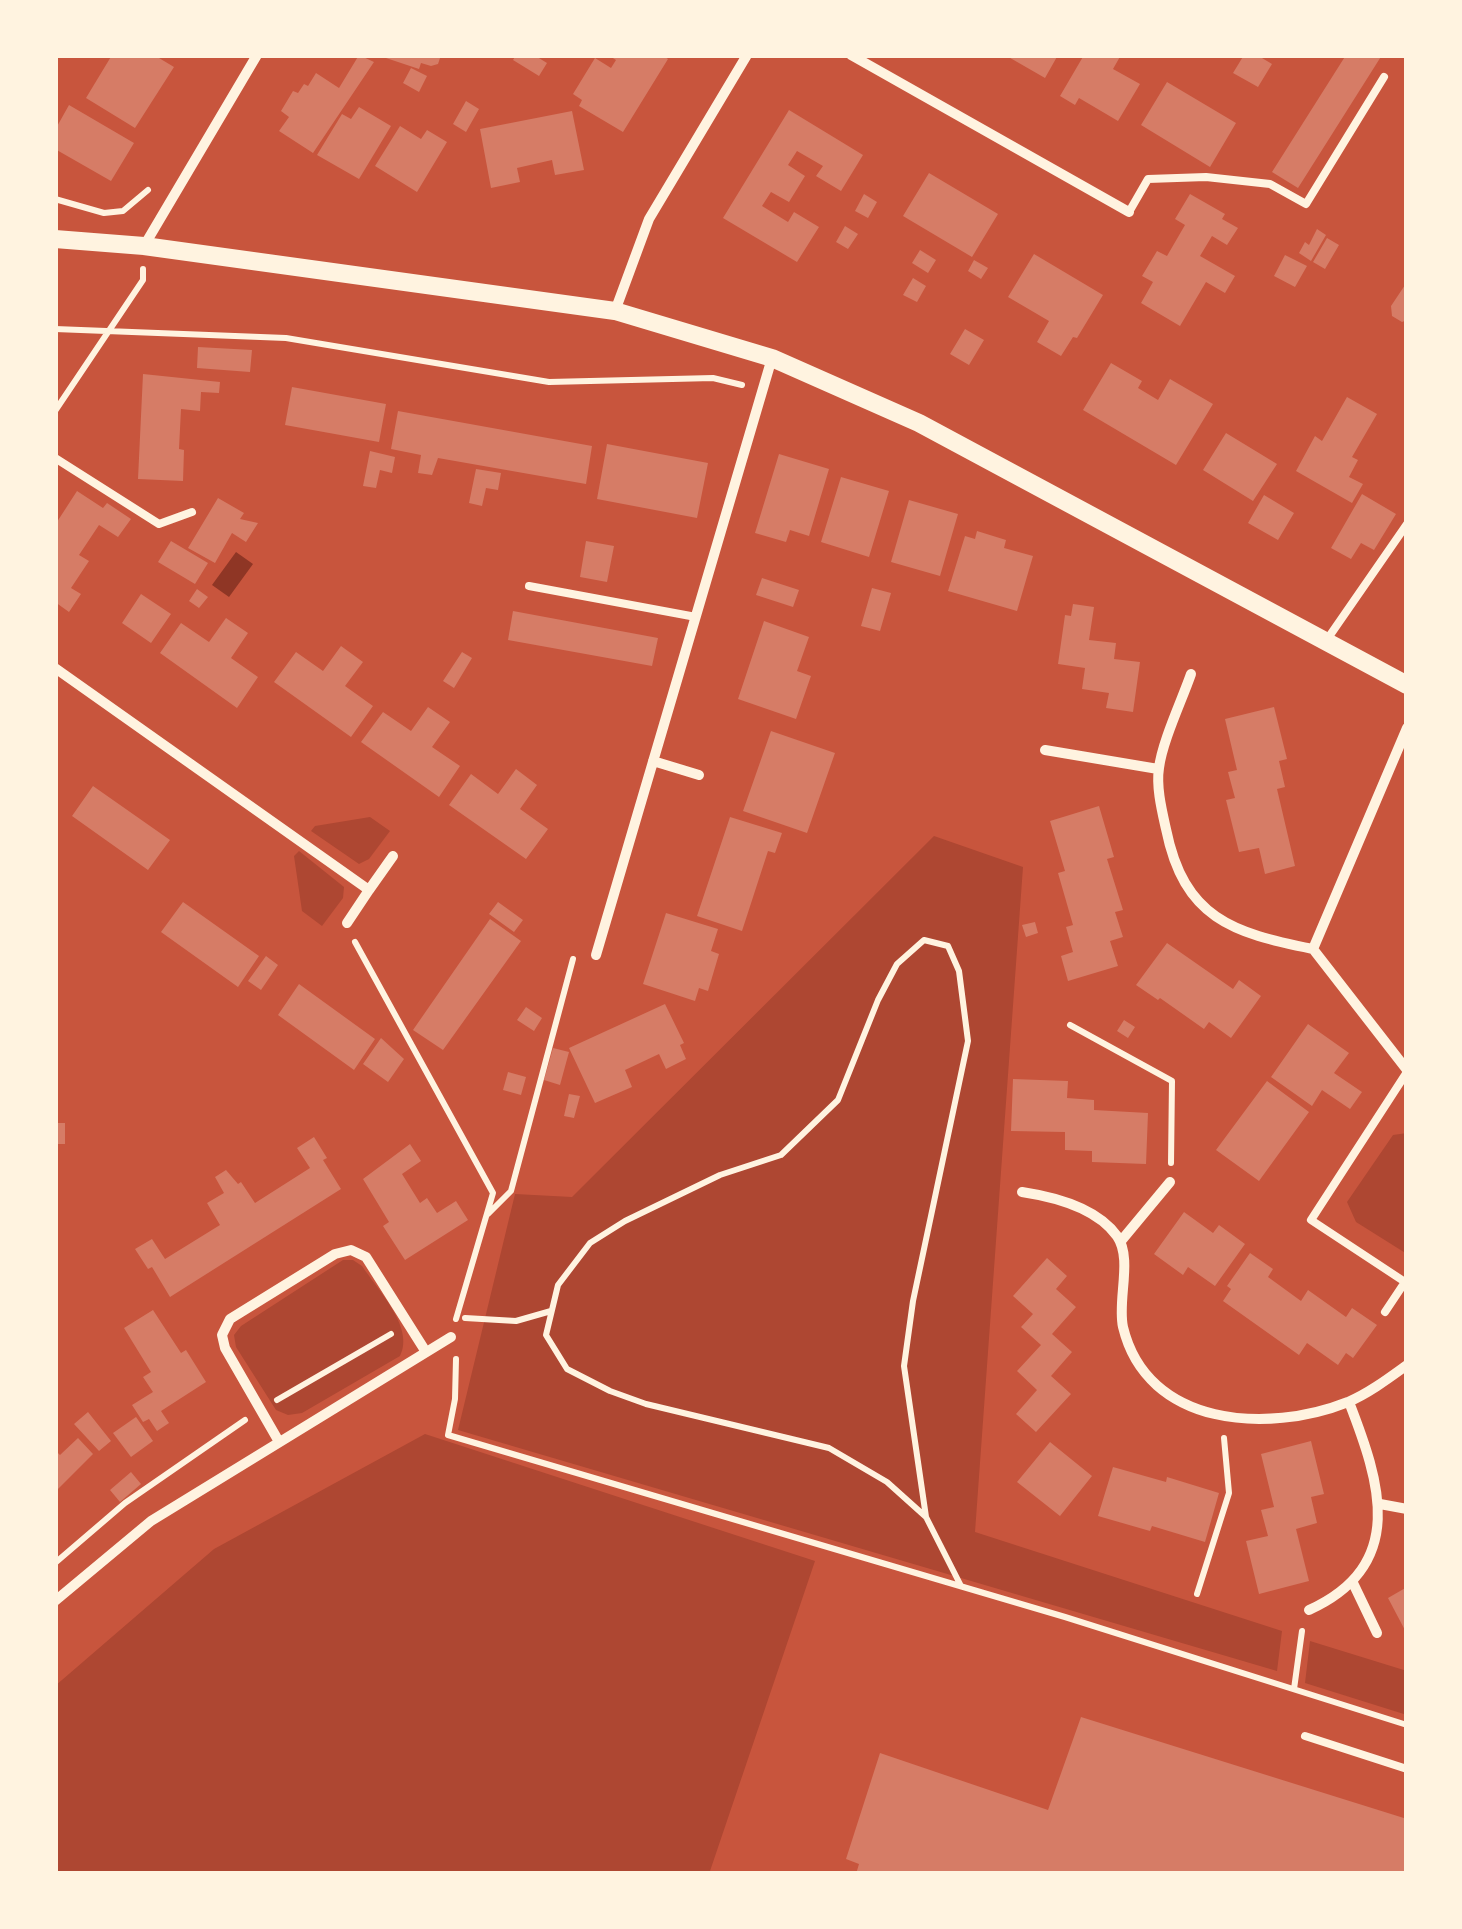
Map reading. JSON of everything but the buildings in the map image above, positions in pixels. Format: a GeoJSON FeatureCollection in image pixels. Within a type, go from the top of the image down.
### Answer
{"type":"FeatureCollection","features":[{"type":"Feature","properties":{"kind":"street"},"geometry":{"type":"LineString","coordinates":[[144,246],[256,55]]}},
{"type":"Feature","properties":{"kind":"street"},"geometry":{"type":"LineString","coordinates":[[615,311],[649,219],[747,55]]}},
{"type":"Feature","properties":{"kind":"street"},"geometry":{"type":"LineString","coordinates":[[851,55],[1129,212]]}},
{"type":"Feature","properties":{"kind":"street"},"geometry":{"type":"LineString","coordinates":[[55,239],[144,246],[615,311],[772,358],[919,424],[1407,685]]}},
{"type":"Feature","properties":{"kind":"street"},"geometry":{"type":"LineString","coordinates":[[596,956],[772,358]]}},
{"type":"Feature","properties":{"kind":"street"},"geometry":{"type":"LineString","coordinates":[[55,668],[369,890]]}},
{"type":"Feature","properties":{"kind":"street"},"geometry":{"type":"LineString","coordinates":[[1191,674],[1158,769],[1171,852],[1186,884],[1210,916],[1272,941],[1313,949],[1407,1071]]}},
{"type":"Feature","properties":{"kind":"street"},"geometry":{"type":"LineString","coordinates":[[1313,949],[1407,728]]}},
{"type":"Feature","properties":{"kind":"street"},"geometry":{"type":"LineString","coordinates":[[1045,750],[1158,769]]}},
{"type":"Feature","properties":{"kind":"street"},"geometry":{"type":"LineString","coordinates":[[653,761],[698,775]]}},
{"type":"Feature","properties":{"kind":"street"},"geometry":{"type":"LineString","coordinates":[[348,922],[393,856]]}},
{"type":"Feature","properties":{"kind":"street"},"geometry":{"type":"LineString","coordinates":[[1121,1241],[1170,1182]]}},
{"type":"Feature","properties":{"kind":"street"},"geometry":{"type":"LineString","coordinates":[[1022,1192],[1051,1196],[1078,1208],[1108,1225],[1121,1241],[1123,1327],[1135,1358],[1158,1387],[1184,1406],[1224,1417],[1282,1416],[1349,1402],[1407,1365]]}},
{"type":"Feature","properties":{"kind":"street"},"geometry":{"type":"LineString","coordinates":[[278,1440],[225,1348],[222,1334],[230,1320],[335,1254],[351,1250],[366,1257],[426,1352]]}},
{"type":"Feature","properties":{"kind":"street"},"geometry":{"type":"LineString","coordinates":[[55,1600],[151,1521],[451,1337]]}},
{"type":"Feature","properties":{"kind":"street"},"geometry":{"type":"LineString","coordinates":[[1309,1610],[1333,1599],[1352,1583],[1376,1533],[1380,1504],[1372,1460],[1349,1402]]}},
{"type":"Feature","properties":{"kind":"street"},"geometry":{"type":"LineString","coordinates":[[1380,1504],[1407,1509]]}},
{"type":"Feature","properties":{"kind":"street"},"geometry":{"type":"LineString","coordinates":[[1352,1583],[1378,1633]]}},
{"type":"Feature","properties":{"kind":"lane"},"geometry":{"type":"LineString","coordinates":[[1129,212],[1148,179],[1206,177],[1270,184],[1306,204],[1384,76]]}},
{"type":"Feature","properties":{"kind":"lane"},"geometry":{"type":"LineString","coordinates":[[55,458],[159,524],[192,512]]}},
{"type":"Feature","properties":{"kind":"lane"},"geometry":{"type":"LineString","coordinates":[[1326,641],[1407,524]]}},
{"type":"Feature","properties":{"kind":"lane"},"geometry":{"type":"LineString","coordinates":[[529,586],[696,617]]}},
{"type":"Feature","properties":{"kind":"lane"},"geometry":{"type":"LineString","coordinates":[[1385,1312],[1404,1282],[1311,1220],[1407,1071]]}},
{"type":"Feature","properties":{"kind":"lane"},"geometry":{"type":"LineString","coordinates":[[1305,1736],[1407,1769]]}},
{"type":"Feature","properties":{"kind":"path"},"geometry":{"type":"LineString","coordinates":[[55,199],[104,213],[124,211],[148,190],[170,200]]}},
{"type":"Feature","properties":{"kind":"path"},"geometry":{"type":"LineString","coordinates":[[55,412],[143,280],[144,246]]}},
{"type":"Feature","properties":{"kind":"path"},"geometry":{"type":"LineString","coordinates":[[55,330],[286,338],[549,382],[713,378],[763,390]]}},
{"type":"Feature","properties":{"kind":"path"},"geometry":{"type":"LineString","coordinates":[[348,922],[360,954],[493,1193],[451,1337],[458,1372],[448,1436],[961,1586],[1407,1725]]}},
{"type":"Feature","properties":{"kind":"path"},"geometry":{"type":"LineString","coordinates":[[926,1517],[888,1482],[829,1448],[646,1404],[610,1391],[566,1369],[546,1335],[558,1285],[590,1243],[720,1175],[781,1155],[838,1100],[878,1000],[897,964],[924,940],[948,946],[959,971],[968,1041],[913,1301],[904,1366],[926,1517],[961,1586]]}},
{"type":"Feature","properties":{"kind":"path"},"geometry":{"type":"LineString","coordinates":[[486,1215],[511,1191],[576,949],[596,956]]}},
{"type":"Feature","properties":{"kind":"path"},"geometry":{"type":"LineString","coordinates":[[1070,1025],[1172,1081],[1170,1182]]}},
{"type":"Feature","properties":{"kind":"path"},"geometry":{"type":"LineString","coordinates":[[457,1317],[516,1320],[552,1310]]}},
{"type":"Feature","properties":{"kind":"path"},"geometry":{"type":"LineString","coordinates":[[1198,1594],[1229,1493],[1224,1417]]}},
{"type":"Feature","properties":{"kind":"path"},"geometry":{"type":"LineString","coordinates":[[1294,1689],[1298,1642],[1309,1610]]}},
{"type":"Feature","properties":{"kind":"shaded area"},"geometry":{"type":"Polygon","coordinates":[[[236,552],[253,564],[229,597],[212,585],[236,552]]]}},
{"type":"Feature","properties":{"kind":"shaded area"},"geometry":{"type":"Polygon","coordinates":[[[370,817],[390,831],[369,859],[359,864],[311,831],[315,826],[370,817]]]}},
{"type":"Feature","properties":{"kind":"shaded area"},"geometry":{"type":"Polygon","coordinates":[[[934,836],[1023,867],[975,1532],[1282,1631],[1277,1671],[458,1430],[515,1194],[572,1197],[934,836]]]}},
{"type":"Feature","properties":{"kind":"shaded area"},"geometry":{"type":"Polygon","coordinates":[[[299,851],[344,887],[343,898],[322,926],[302,911],[294,856],[299,851]]]}},
{"type":"Feature","properties":{"kind":"shaded area"},"geometry":{"type":"Polygon","coordinates":[[[1407,1133],[1407,1254],[1356,1222],[1347,1202],[1393,1135],[1407,1133]]]}},
{"type":"Feature","properties":{"kind":"shaded area"},"geometry":{"type":"Polygon","coordinates":[[[343,1260],[353,1260],[362,1266],[393,1310],[403,1334],[400,1356],[302,1413],[288,1415],[276,1410],[236,1347],[234,1335],[241,1326],[343,1260]]]}},
{"type":"Feature","properties":{"kind":"shaded area"},"geometry":{"type":"Polygon","coordinates":[[[425,1434],[815,1561],[709,1874],[55,1874],[55,1686],[214,1549],[425,1434]]]}},
{"type":"Feature","properties":{"kind":"shaded area"},"geometry":{"type":"Polygon","coordinates":[[[1310,1641],[1407,1671],[1407,1715],[1305,1683],[1310,1641]]]}}]}
